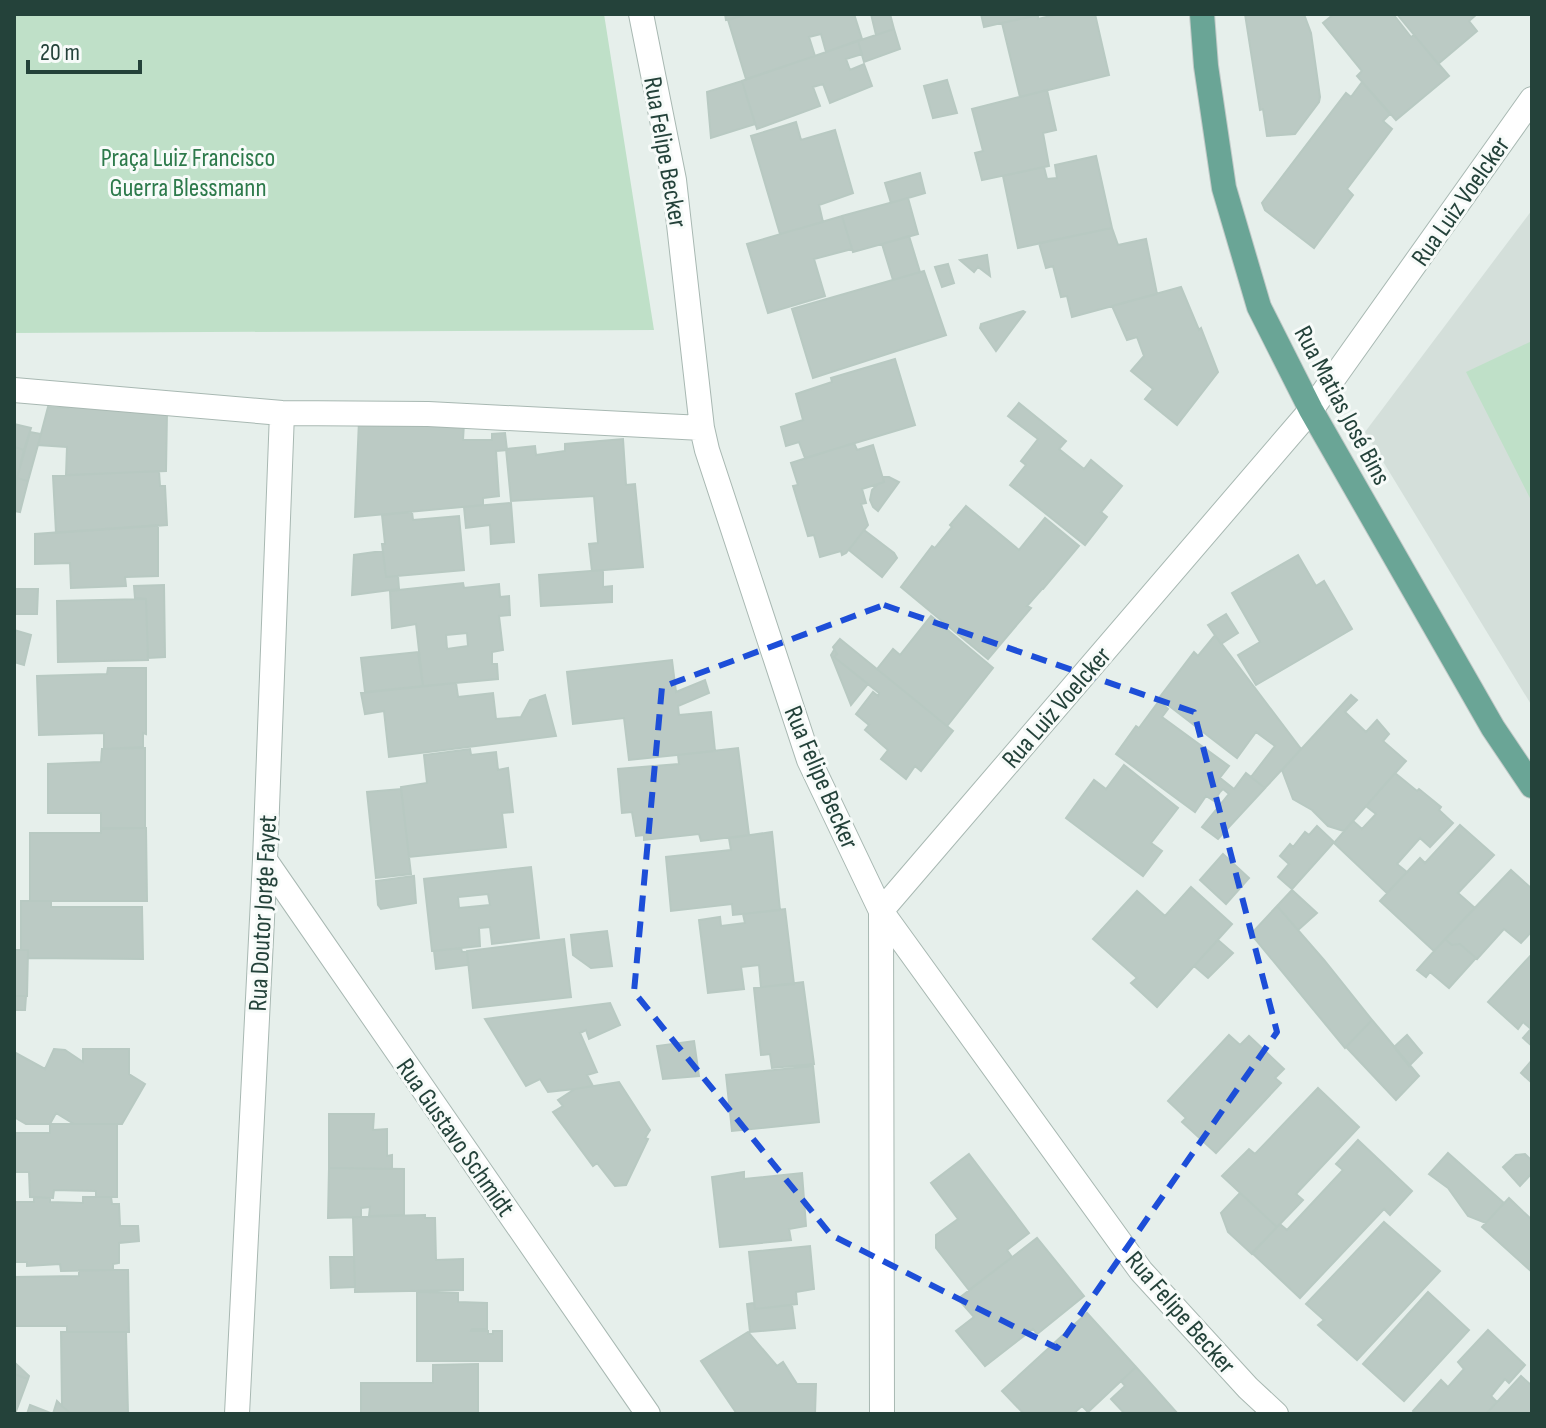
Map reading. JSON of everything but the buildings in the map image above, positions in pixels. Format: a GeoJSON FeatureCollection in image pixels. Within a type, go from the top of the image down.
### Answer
{"type":"FeatureCollection","features":[{"type":"Feature","properties":{"kind":"main road","name":"Rua Matias José Bins"},"geometry":{"type":"LineString","coordinates":[[1202,14],[1206,66],[1224,188],[1259,307],[1311,410],[1493,728],[1532,786]]}},
{"type":"Feature","properties":{"kind":"street","name":"Rua Felipe Becker"},"geometry":{"type":"LineString","coordinates":[[641,14],[674,180],[702,428],[809,760],[881,911],[1141,1271],[1248,1388],[1276,1414]]}},
{"type":"Feature","properties":{"kind":"street","name":"Rua Luiz Voelcker"},"geometry":{"type":"LineString","coordinates":[[881,911],[1311,410],[1532,99]]}},
{"type":"Feature","properties":{"kind":"street"},"geometry":{"type":"LineString","coordinates":[[14,390],[282,413],[428,414],[702,428]]}},
{"type":"Feature","properties":{"kind":"street","name":"Rua Doutor Jorge Fayet"},"geometry":{"type":"LineString","coordinates":[[237,1414],[265,860],[282,413]]}},
{"type":"Feature","properties":{"kind":"street","name":"Rua Gustavo Schmidt"},"geometry":{"type":"LineString","coordinates":[[265,860],[648,1414]]}},
{"type":"Feature","properties":{"kind":"street"},"geometry":{"type":"LineString","coordinates":[[881,911],[882,1414]]}},
{"type":"Feature","properties":{"kind":"highlighted area"},"geometry":{"type":"Polygon","coordinates":[[[884,605],[1194,712],[1277,1032],[1057,1348],[831,1235],[634,992],[662,687],[884,605]]]}},
{"type":"Feature","properties":{"kind":"shaded area"},"geometry":{"type":"Polygon","coordinates":[[[1532,210],[1532,706],[1365,432],[1532,210]]]}},
{"type":"Feature","properties":{"kind":"green space","name":"Praça Luiz Francisco Guerra Blessmann"},"geometry":{"type":"Polygon","coordinates":[[[14,14],[604,14],[654,330],[14,333],[14,14]]]}},
{"type":"Feature","properties":{"kind":"green space"},"geometry":{"type":"Polygon","coordinates":[[[1532,341],[1532,502],[1466,372],[1532,341]]]}}]}
